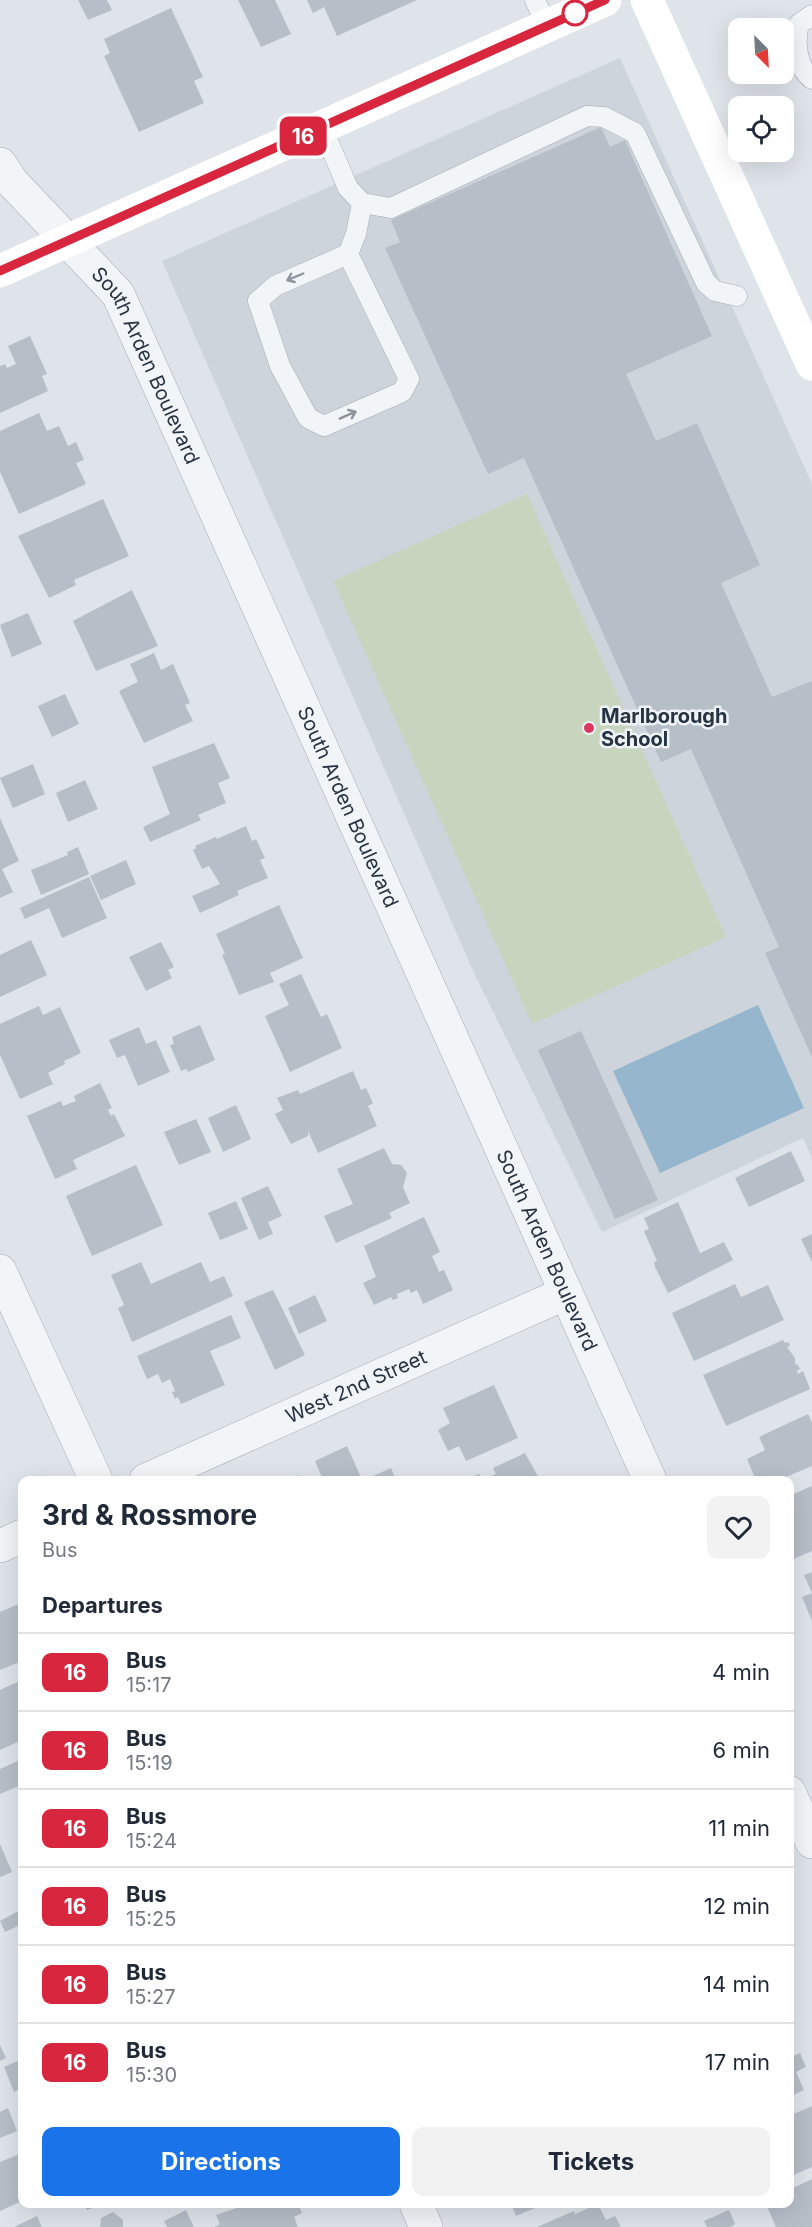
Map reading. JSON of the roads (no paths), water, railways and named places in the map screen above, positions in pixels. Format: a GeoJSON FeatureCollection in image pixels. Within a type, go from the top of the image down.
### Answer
{"type":"FeatureCollection","features":[{"type":"Feature","properties":{"kind":"main road"},"geometry":{"type":"LineString","coordinates":[[0,271],[322,127],[541,13],[605,0]]}},
{"type":"Feature","properties":{"kind":"main road"},"geometry":{"type":"LineString","coordinates":[[647,0],[812,364]]}},
{"type":"Feature","properties":{"kind":"street","name":"South Arden Boulevard"},"geometry":{"type":"LineString","coordinates":[[0,164],[12,182],[118,294],[648,1476]]}},
{"type":"Feature","properties":{"kind":"street"},"geometry":{"type":"LineString","coordinates":[[0,1271],[94,1476]]}},
{"type":"Feature","properties":{"kind":"street","name":"West 2nd Street"},"geometry":{"type":"LineString","coordinates":[[155,1476],[566,1293]]}},
{"type":"Feature","properties":{"kind":"street"},"geometry":{"type":"LineString","coordinates":[[0,1546],[18,1538]]}},
{"type":"Feature","properties":{"kind":"street"},"geometry":{"type":"LineString","coordinates":[[794,1803],[812,1842]]}},
{"type":"Feature","properties":{"kind":"street"},"geometry":{"type":"LineString","coordinates":[[418,2208],[426,2227]]}},
{"type":"Feature","properties":{"kind":"lane"},"geometry":{"type":"LineString","coordinates":[[812,15],[799,24],[796,45],[803,69],[812,79]]}},
{"type":"Feature","properties":{"kind":"lane"},"geometry":{"type":"LineString","coordinates":[[322,127],[348,188],[362,203],[391,207],[587,117],[604,117],[634,133],[706,283],[715,291],[736,296]]}},
{"type":"Feature","properties":{"kind":"lane"},"geometry":{"type":"LineString","coordinates":[[348,254],[409,379],[402,392],[324,426],[308,418],[280,366],[258,301],[275,285],[348,254],[356,234],[362,203]]}},
{"type":"Feature","properties":{"kind":"water"},"geometry":{"type":"Polygon","coordinates":[[[758,1005],[804,1108],[660,1173],[613,1071],[758,1005]]]}},
{"type":"Feature","properties":{"kind":"place","name":"Marlborough School"},"geometry":{"type":"Point","coordinates":[589,728]}}]}
